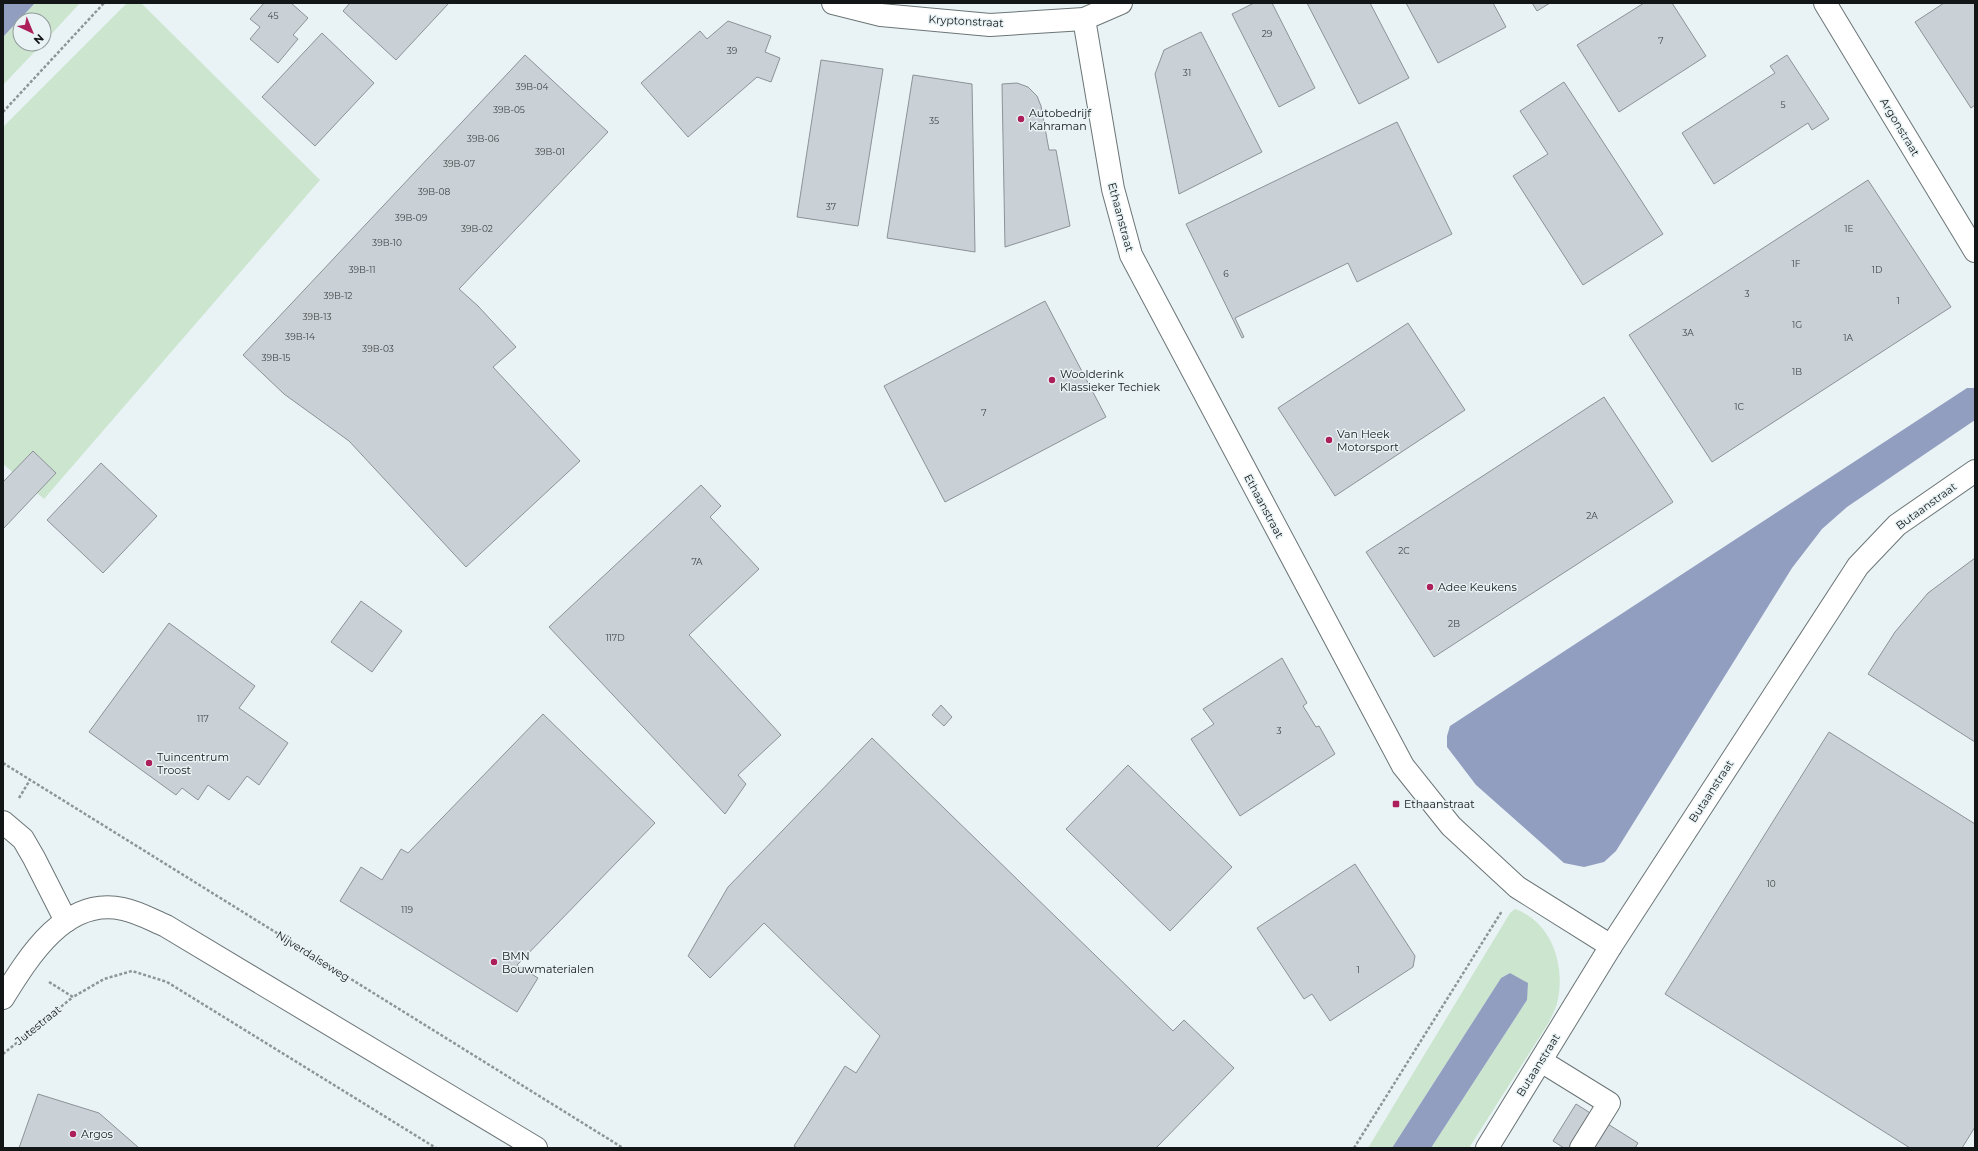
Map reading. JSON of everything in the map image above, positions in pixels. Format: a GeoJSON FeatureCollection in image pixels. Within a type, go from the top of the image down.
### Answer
{"type":"FeatureCollection","features":[{"type":"Feature","properties":{"kind":"street","name":"Kryptonstraat"},"geometry":{"type":"LineString","coordinates":[[833,3],[881,15],[990,25],[1084,19],[1121,3]]}},
{"type":"Feature","properties":{"kind":"street","name":"Argonstraat"},"geometry":{"type":"LineString","coordinates":[[1825,3],[1975,251]]}},
{"type":"Feature","properties":{"kind":"street","name":"Ethaanstraat"},"geometry":{"type":"LineString","coordinates":[[1084,19],[1113,189],[1131,255],[1403,766],[1451,826],[1517,887],[1611,946]]}},
{"type":"Feature","properties":{"kind":"street","name":"Butaanstraat"},"geometry":{"type":"LineString","coordinates":[[1487,1148],[1611,946],[1858,566],[1897,525],[1975,471]]}},
{"type":"Feature","properties":{"kind":"street"},"geometry":{"type":"LineString","coordinates":[[3,822],[23,839],[66,921]]}},
{"type":"Feature","properties":{"kind":"street"},"geometry":{"type":"LineString","coordinates":[[3,998],[23,966],[41,942],[66,921],[93,908],[123,909],[166,926],[536,1148]]}},
{"type":"Feature","properties":{"kind":"street"},"geometry":{"type":"LineString","coordinates":[[1541,1061],[1609,1103],[1581,1148]]}},
{"type":"Feature","properties":{"kind":"path"},"geometry":{"type":"LineString","coordinates":[[3,112],[104,3]]}},
{"type":"Feature","properties":{"kind":"path","name":"Nijverdalseweg"},"geometry":{"type":"LineString","coordinates":[[3,763],[623,1148]]}},
{"type":"Feature","properties":{"kind":"path"},"geometry":{"type":"LineString","coordinates":[[1354,1148],[1517,887]]}},
{"type":"Feature","properties":{"kind":"path"},"geometry":{"type":"LineString","coordinates":[[23,966],[73,997],[104,979],[132,971],[167,982],[436,1148]]}},
{"type":"Feature","properties":{"kind":"path","name":"Jutestraat"},"geometry":{"type":"LineString","coordinates":[[3,1054],[73,997]]}},
{"type":"Feature","properties":{"kind":"green space"},"geometry":{"type":"Polygon","coordinates":[[[35,3],[80,3],[52,33],[52,12],[27,12],[35,3]]]}},
{"type":"Feature","properties":{"kind":"green space"},"geometry":{"type":"Polygon","coordinates":[[[127,3],[141,3],[320,180],[44,499],[3,464],[3,127],[127,3]]]}},
{"type":"Feature","properties":{"kind":"green space"},"geometry":{"type":"Polygon","coordinates":[[[12,27],[12,52],[34,52],[3,85],[3,37],[12,27]]]}},
{"type":"Feature","properties":{"kind":"green space"},"geometry":{"type":"Polygon","coordinates":[[[1515,909],[1538,923],[1553,945],[1557,958],[1560,985],[1556,1008],[1549,1022],[1469,1148],[1431,1148],[1527,1000],[1510,973],[1501,978],[1392,1148],[1368,1148],[1510,913],[1515,909]]]}},
{"type":"Feature","properties":{"kind":"water"},"geometry":{"type":"Polygon","coordinates":[[[3,3],[35,3],[27,12],[12,12],[12,27],[3,37],[3,3]]]}},
{"type":"Feature","properties":{"kind":"water"},"geometry":{"type":"Polygon","coordinates":[[[1967,388],[1975,388],[1975,420],[1847,507],[1822,529],[1792,568],[1616,851],[1604,862],[1584,867],[1564,863],[1476,785],[1447,747],[1447,736],[1450,726],[1967,388]]]}},
{"type":"Feature","properties":{"kind":"water"},"geometry":{"type":"Polygon","coordinates":[[[1510,973],[1528,983],[1527,1000],[1431,1148],[1392,1148],[1501,978],[1510,973]]]}},
{"type":"Feature","properties":{"kind":"building"},"geometry":{"type":"Polygon","coordinates":[[[264,3],[291,3],[308,18],[293,35],[298,39],[278,63],[250,39],[260,27],[250,19],[264,3]]]}},
{"type":"Feature","properties":{"kind":"building"},"geometry":{"type":"Polygon","coordinates":[[[350,3],[449,3],[396,60],[343,11],[350,3]]]}},
{"type":"Feature","properties":{"kind":"building"},"geometry":{"type":"Polygon","coordinates":[[[1254,3],[1272,3],[1315,88],[1279,107],[1232,14],[1254,3]]]}},
{"type":"Feature","properties":{"kind":"building"},"geometry":{"type":"Polygon","coordinates":[[[1307,3],[1370,3],[1409,78],[1359,104],[1307,3]]]}},
{"type":"Feature","properties":{"kind":"building"},"geometry":{"type":"Polygon","coordinates":[[[1406,3],[1493,3],[1506,27],[1438,63],[1406,3]]]}},
{"type":"Feature","properties":{"kind":"building"},"geometry":{"type":"Polygon","coordinates":[[[1532,3],[1550,3],[1537,11],[1532,3]]]}},
{"type":"Feature","properties":{"kind":"building"},"geometry":{"type":"Polygon","coordinates":[[[1644,3],[1672,3],[1706,56],[1619,112],[1577,45],[1644,3]]]}},
{"type":"Feature","properties":{"kind":"building"},"geometry":{"type":"Polygon","coordinates":[[[1944,3],[1975,3],[1975,105],[1971,108],[1915,22],[1944,3]]]}},
{"type":"Feature","properties":{"kind":"building"},"geometry":{"type":"Polygon","coordinates":[[[728,21],[771,36],[765,52],[780,58],[771,82],[757,77],[688,137],[641,83],[700,31],[707,39],[728,21]]]}},
{"type":"Feature","properties":{"kind":"building"},"geometry":{"type":"Polygon","coordinates":[[[1201,32],[1262,152],[1179,194],[1155,74],[1164,50],[1201,32]]]}},
{"type":"Feature","properties":{"kind":"building"},"geometry":{"type":"Polygon","coordinates":[[[322,33],[374,83],[315,146],[262,97],[322,33]]]}},
{"type":"Feature","properties":{"kind":"building"},"geometry":{"type":"Polygon","coordinates":[[[525,55],[608,132],[459,289],[478,306],[516,347],[493,367],[580,461],[466,567],[349,441],[284,394],[243,355],[525,55]]]}},
{"type":"Feature","properties":{"kind":"building"},"geometry":{"type":"Polygon","coordinates":[[[1787,55],[1829,119],[1812,130],[1808,123],[1714,184],[1682,133],[1775,73],[1770,66],[1787,55]]]}},
{"type":"Feature","properties":{"kind":"building"},"geometry":{"type":"Polygon","coordinates":[[[821,60],[883,69],[858,226],[797,217],[821,60]]]}},
{"type":"Feature","properties":{"kind":"building"},"geometry":{"type":"Polygon","coordinates":[[[913,75],[972,84],[975,252],[887,238],[913,75]]]}},
{"type":"Feature","properties":{"kind":"building"},"geometry":{"type":"Polygon","coordinates":[[[1564,82],[1663,234],[1583,285],[1513,176],[1548,154],[1520,111],[1564,82]]]}},
{"type":"Feature","properties":{"kind":"building"},"geometry":{"type":"Polygon","coordinates":[[[1017,83],[1028,87],[1037,96],[1041,106],[1049,150],[1056,150],[1070,226],[1005,247],[1002,84],[1017,83]]]}},
{"type":"Feature","properties":{"kind":"building"},"geometry":{"type":"Polygon","coordinates":[[[1397,122],[1452,234],[1357,282],[1348,263],[1235,318],[1244,337],[1242,338],[1186,224],[1397,122]]]}},
{"type":"Feature","properties":{"kind":"building"},"geometry":{"type":"Polygon","coordinates":[[[1868,180],[1951,307],[1712,462],[1629,335],[1868,180]]]}},
{"type":"Feature","properties":{"kind":"building"},"geometry":{"type":"Polygon","coordinates":[[[1045,301],[1106,417],[945,502],[884,386],[1045,301]]]}},
{"type":"Feature","properties":{"kind":"building"},"geometry":{"type":"Polygon","coordinates":[[[1408,323],[1465,410],[1335,496],[1278,408],[1408,323]]]}},
{"type":"Feature","properties":{"kind":"building"},"geometry":{"type":"Polygon","coordinates":[[[1604,397],[1673,502],[1434,657],[1366,552],[1604,397]]]}},
{"type":"Feature","properties":{"kind":"building"},"geometry":{"type":"Polygon","coordinates":[[[33,451],[56,473],[3,529],[3,482],[33,451]]]}},
{"type":"Feature","properties":{"kind":"building"},"geometry":{"type":"Polygon","coordinates":[[[101,463],[157,516],[103,573],[47,520],[101,463]]]}},
{"type":"Feature","properties":{"kind":"building"},"geometry":{"type":"Polygon","coordinates":[[[701,485],[721,506],[710,517],[759,569],[689,635],[781,735],[738,775],[746,784],[725,814],[549,627],[701,485]]]}},
{"type":"Feature","properties":{"kind":"building"},"geometry":{"type":"Polygon","coordinates":[[[1975,558],[1975,742],[1868,674],[1895,632],[1928,593],[1975,558]]]}},
{"type":"Feature","properties":{"kind":"building"},"geometry":{"type":"Polygon","coordinates":[[[361,601],[402,631],[372,672],[331,642],[361,601]]]}},
{"type":"Feature","properties":{"kind":"building"},"geometry":{"type":"Polygon","coordinates":[[[169,623],[255,686],[239,708],[288,743],[259,785],[247,776],[229,800],[208,785],[198,800],[182,788],[176,795],[89,732],[169,623]]]}},
{"type":"Feature","properties":{"kind":"building"},"geometry":{"type":"Polygon","coordinates":[[[1282,658],[1307,703],[1303,706],[1316,727],[1319,726],[1335,754],[1240,816],[1191,739],[1214,724],[1203,709],[1282,658]]]}},
{"type":"Feature","properties":{"kind":"building"},"geometry":{"type":"Polygon","coordinates":[[[941,705],[952,717],[944,726],[932,715],[941,705]]]}},
{"type":"Feature","properties":{"kind":"building"},"geometry":{"type":"Polygon","coordinates":[[[543,714],[655,823],[517,965],[538,978],[517,1012],[340,901],[361,867],[382,880],[401,849],[408,853],[543,714]]]}},
{"type":"Feature","properties":{"kind":"building"},"geometry":{"type":"Polygon","coordinates":[[[1829,732],[1975,824],[1975,1127],[1962,1148],[1910,1148],[1665,994],[1829,732]]]}},
{"type":"Feature","properties":{"kind":"building"},"geometry":{"type":"Polygon","coordinates":[[[872,738],[1173,1031],[1184,1020],[1234,1068],[1156,1148],[797,1148],[794,1146],[845,1066],[856,1073],[880,1036],[764,923],[710,978],[688,956],[728,887],[872,738]]]}},
{"type":"Feature","properties":{"kind":"building"},"geometry":{"type":"Polygon","coordinates":[[[1128,765],[1232,867],[1170,931],[1066,829],[1128,765]]]}},
{"type":"Feature","properties":{"kind":"building"},"geometry":{"type":"Polygon","coordinates":[[[1355,864],[1415,956],[1413,967],[1330,1021],[1312,994],[1304,999],[1257,928],[1355,864]]]}},
{"type":"Feature","properties":{"kind":"building"},"geometry":{"type":"Polygon","coordinates":[[[38,1094],[99,1113],[139,1148],[19,1148],[38,1094]]]}},
{"type":"Feature","properties":{"kind":"building"},"geometry":{"type":"Polygon","coordinates":[[[1576,1104],[1638,1143],[1635,1148],[1564,1148],[1553,1141],[1576,1104]]]}},
{"type":"Feature","properties":{"kind":"place","name":"Autobedrijf Kahraman"},"geometry":{"type":"Point","coordinates":[1021,119]}},
{"type":"Feature","properties":{"kind":"place","name":"Woolderink Klassieker Techiek"},"geometry":{"type":"Point","coordinates":[1052,380]}},
{"type":"Feature","properties":{"kind":"place","name":"Van Heek Motorsport"},"geometry":{"type":"Point","coordinates":[1329,440]}},
{"type":"Feature","properties":{"kind":"place","name":"Adee Keukens"},"geometry":{"type":"Point","coordinates":[1430,587]}},
{"type":"Feature","properties":{"kind":"place","name":"Tuincentrum Troost"},"geometry":{"type":"Point","coordinates":[149,763]}},
{"type":"Feature","properties":{"kind":"place","name":"Ethaanstraat"},"geometry":{"type":"Point","coordinates":[1396,804]}},
{"type":"Feature","properties":{"kind":"place","name":"BMN Bouwmaterialen"},"geometry":{"type":"Point","coordinates":[494,962]}},
{"type":"Feature","properties":{"kind":"place","name":"Argos"},"geometry":{"type":"Point","coordinates":[73,1134]}}]}
